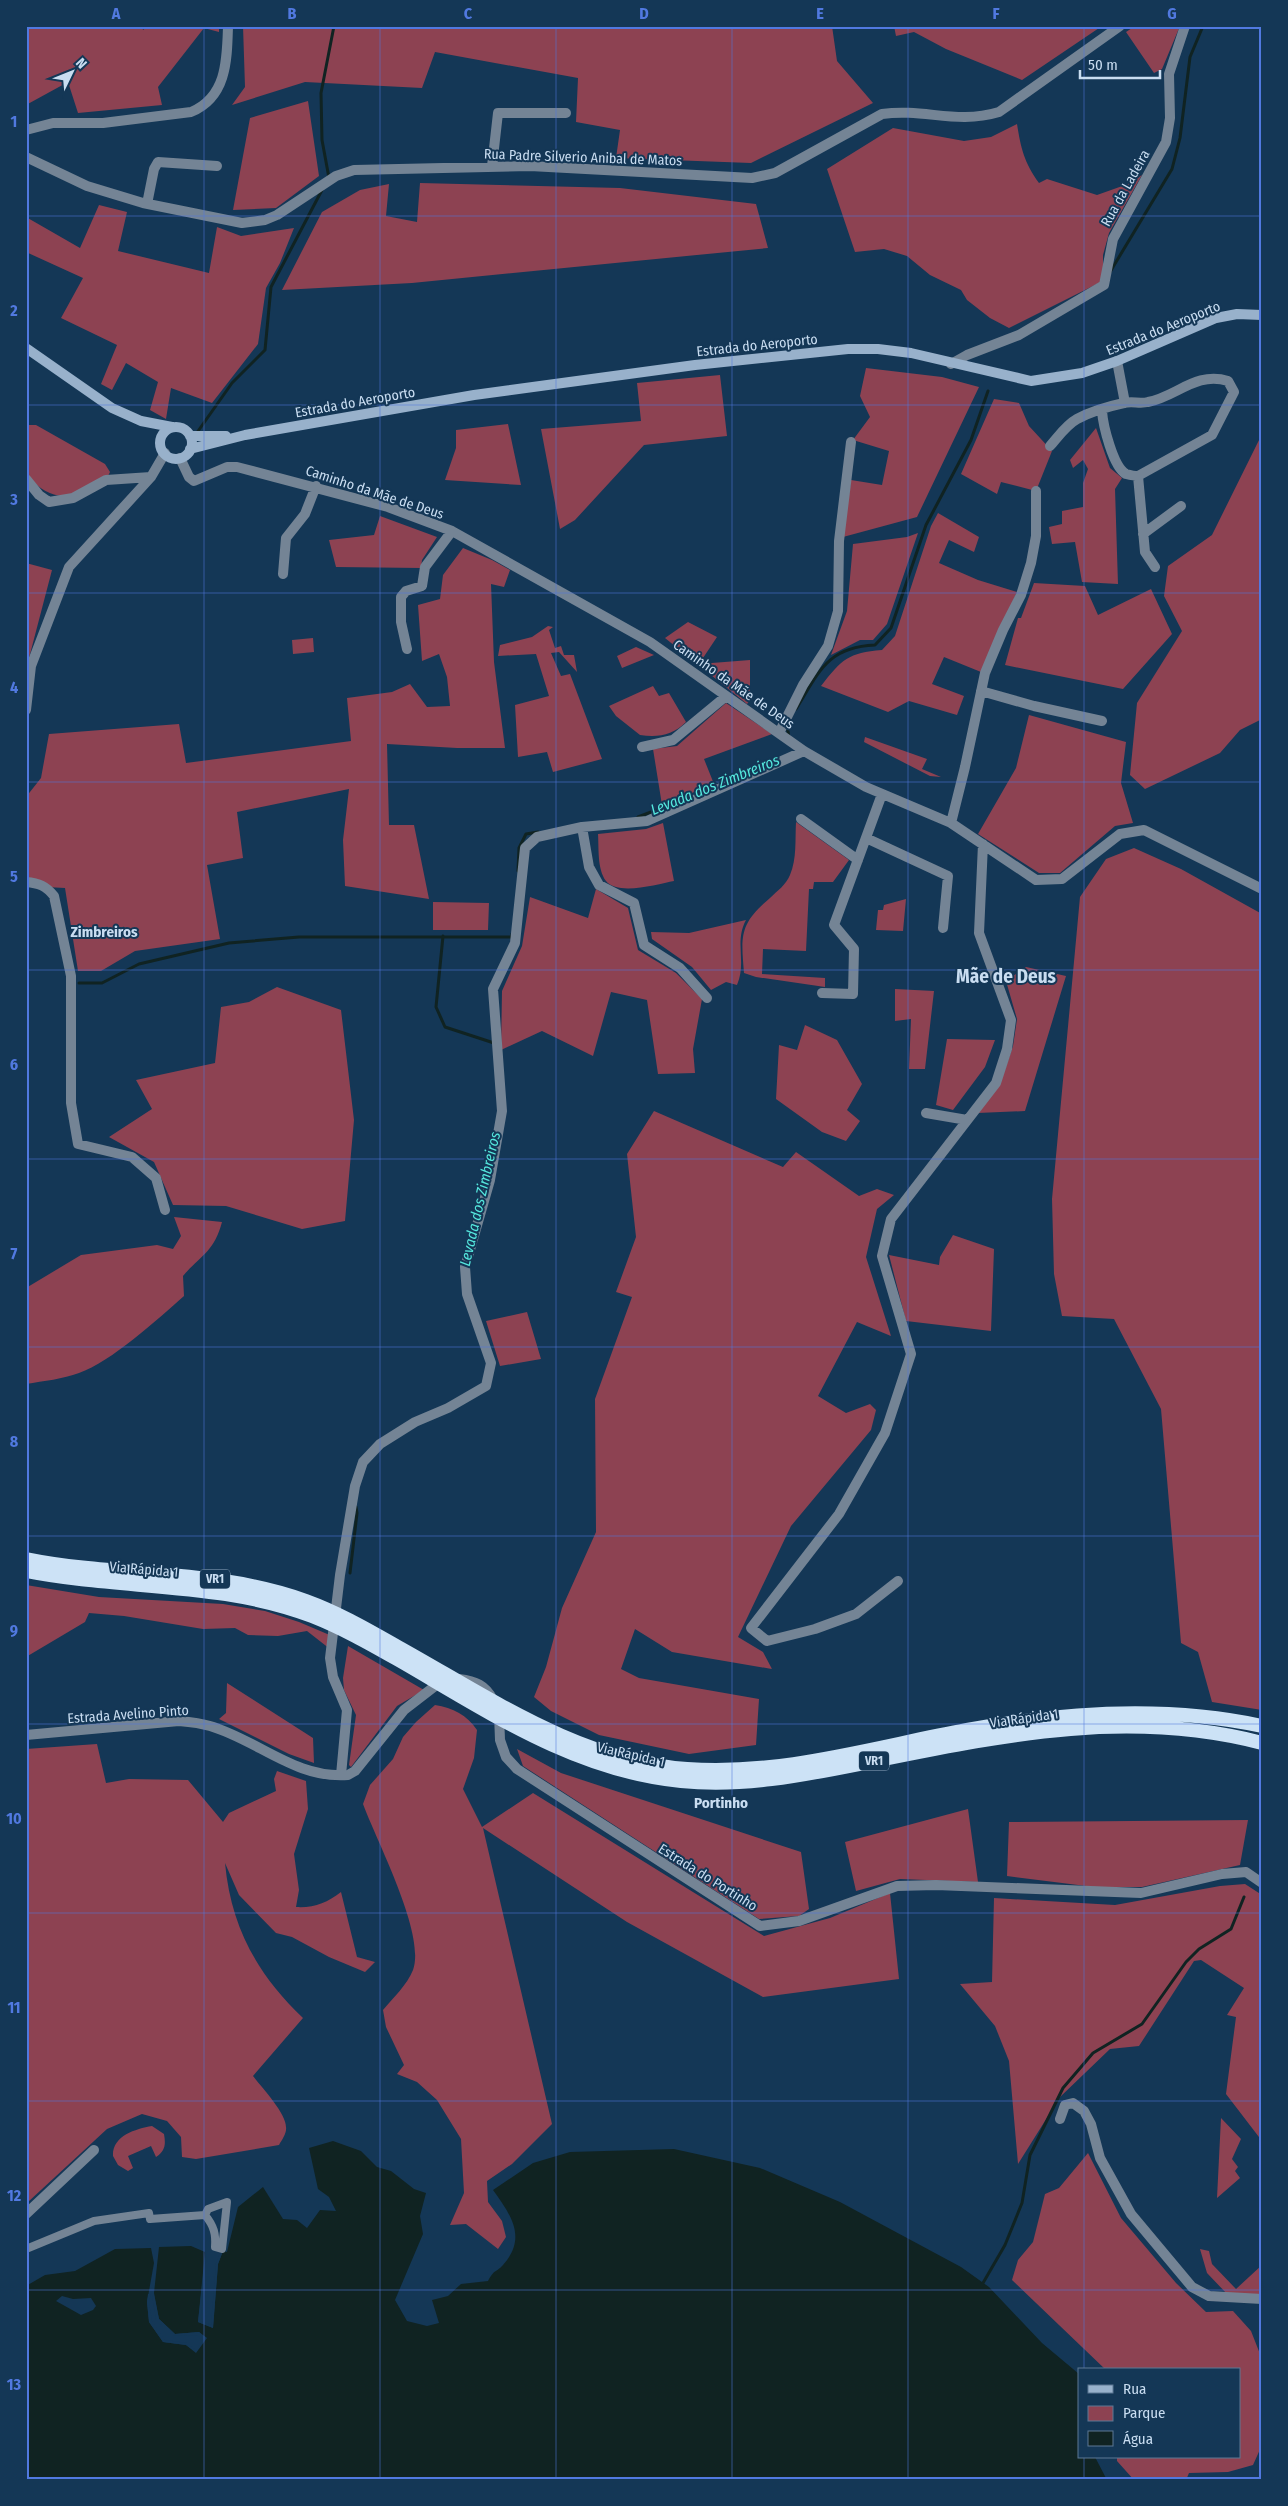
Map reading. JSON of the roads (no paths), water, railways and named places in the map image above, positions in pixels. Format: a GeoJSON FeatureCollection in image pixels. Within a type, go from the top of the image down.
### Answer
{"type":"FeatureCollection","features":[{"type":"Feature","properties":{"kind":"highway","name":"Via Rápida 1"},"geometry":{"type":"LineString","coordinates":[[26,1559],[75,1567],[211,1578],[264,1588],[330,1610],[388,1648],[556,1741],[588,1761],[626,1772],[684,1782],[717,1783],[792,1777],[967,1742],[1041,1731],[1132,1725],[1200,1724],[1262,1726]]}},
{"type":"Feature","properties":{"kind":"highway","name":"Via Rápida 1"},"geometry":{"type":"LineString","coordinates":[[26,1571],[72,1579],[210,1590],[260,1600],[312,1616],[388,1648]]}},
{"type":"Feature","properties":{"kind":"highway","name":"Via Rápida 1"},"geometry":{"type":"LineString","coordinates":[[1200,1724],[1262,1743]]}},
{"type":"Feature","properties":{"kind":"main road","name":"Estrada do Aeroporto"},"geometry":{"type":"LineString","coordinates":[[190,449],[245,435],[474,395],[695,365],[848,349],[911,353],[951,364],[1030,381],[1082,373],[1118,361],[1216,318],[1237,314],[1262,315]]}},
{"type":"Feature","properties":{"kind":"main road"},"geometry":{"type":"LineString","coordinates":[[26,348],[112,408],[141,421],[181,428],[190,436],[190,449],[180,458],[172,458],[165,453],[161,440],[141,421]]}},
{"type":"Feature","properties":{"kind":"main road"},"geometry":{"type":"LineString","coordinates":[[161,440],[165,432],[172,427]]}},
{"type":"Feature","properties":{"kind":"main road","name":"Estrada do Aeroporto"},"geometry":{"type":"LineString","coordinates":[[190,436],[245,435]]}},
{"type":"Feature","properties":{"kind":"street"},"geometry":{"type":"LineString","coordinates":[[26,130],[53,123],[103,123],[191,112],[203,107],[213,98],[226,68],[228,26]]}},
{"type":"Feature","properties":{"kind":"street","name":"Rua Padre Silverio Anibal de Matos"},"geometry":{"type":"LineString","coordinates":[[26,157],[87,186],[147,204],[242,223],[254,222],[277,215],[343,172],[354,170],[530,166],[752,178],[775,172],[882,114],[902,112],[980,118],[999,112],[1120,26]]}},
{"type":"Feature","properties":{"kind":"street","name":"Rua da Ladeira"},"geometry":{"type":"LineString","coordinates":[[951,364],[967,355],[1019,335],[1104,285],[1113,239],[1166,142],[1170,118],[1169,74],[1185,26]]}},
{"type":"Feature","properties":{"kind":"street"},"geometry":{"type":"LineString","coordinates":[[492,166],[498,113],[566,113]]}},
{"type":"Feature","properties":{"kind":"street"},"geometry":{"type":"LineString","coordinates":[[147,204],[154,169],[158,162],[217,166]]}},
{"type":"Feature","properties":{"kind":"street"},"geometry":{"type":"LineString","coordinates":[[1118,361],[1125,403]]}},
{"type":"Feature","properties":{"kind":"street"},"geometry":{"type":"LineString","coordinates":[[1050,446],[1076,420],[1102,410],[1125,403],[1152,401],[1185,385],[1202,380],[1228,382],[1234,392],[1212,435],[1138,476],[1126,474],[1117,465],[1103,423],[1102,410]]}},
{"type":"Feature","properties":{"kind":"street"},"geometry":{"type":"LineString","coordinates":[[779,733],[803,685],[828,646],[838,611],[839,541],[851,442]]}},
{"type":"Feature","properties":{"kind":"street"},"geometry":{"type":"LineString","coordinates":[[26,710],[31,666],[70,567],[151,477],[165,453]]}},
{"type":"Feature","properties":{"kind":"street","name":"Caminho da Mãe de Deus"},"geometry":{"type":"LineString","coordinates":[[180,458],[189,477],[194,481],[227,467],[238,467],[316,486],[388,507],[452,531],[650,642],[725,697],[804,751],[882,794],[951,824],[1036,880],[1062,879],[1120,834],[1144,830],[1262,889]]}},
{"type":"Feature","properties":{"kind":"street"},"geometry":{"type":"LineString","coordinates":[[1138,476],[1147,559],[1155,567]]}},
{"type":"Feature","properties":{"kind":"street"},"geometry":{"type":"LineString","coordinates":[[26,480],[39,495],[49,502],[72,498],[106,480],[151,477]]}},
{"type":"Feature","properties":{"kind":"street"},"geometry":{"type":"LineString","coordinates":[[283,574],[286,538],[305,514],[316,486]]}},
{"type":"Feature","properties":{"kind":"street"},"geometry":{"type":"LineString","coordinates":[[951,824],[985,673],[1003,630],[1021,595],[1031,563],[1036,536],[1036,491]]}},
{"type":"Feature","properties":{"kind":"street"},"geometry":{"type":"LineString","coordinates":[[1143,534],[1181,506]]}},
{"type":"Feature","properties":{"kind":"street"},"geometry":{"type":"LineString","coordinates":[[407,649],[401,622],[401,597],[406,591],[422,586],[425,568],[452,531]]}},
{"type":"Feature","properties":{"kind":"street"},"geometry":{"type":"LineString","coordinates":[[981,691],[1034,706],[1102,721]]}},
{"type":"Feature","properties":{"kind":"street"},"geometry":{"type":"LineString","coordinates":[[642,747],[673,740],[725,697]]}},
{"type":"Feature","properties":{"kind":"street"},"geometry":{"type":"LineString","coordinates":[[341,1775],[347,1710],[333,1676],[330,1658],[340,1576],[355,1486],[363,1462],[380,1444],[415,1422],[448,1408],[486,1386],[491,1363],[467,1294],[466,1267],[490,1180],[502,1110],[493,989],[515,943],[525,848],[537,837],[582,827],[647,821],[804,751]]}},
{"type":"Feature","properties":{"kind":"street"},"geometry":{"type":"LineString","coordinates":[[822,993],[853,994],[854,949],[834,924],[882,794]]}},
{"type":"Feature","properties":{"kind":"street"},"geometry":{"type":"LineString","coordinates":[[801,819],[858,860]]}},
{"type":"Feature","properties":{"kind":"street"},"geometry":{"type":"LineString","coordinates":[[582,827],[589,867],[598,885],[634,903],[644,945],[680,968],[707,998]]}},
{"type":"Feature","properties":{"kind":"street"},"geometry":{"type":"LineString","coordinates":[[866,838],[948,876],[944,928]]}},
{"type":"Feature","properties":{"kind":"street"},"geometry":{"type":"LineString","coordinates":[[898,1581],[856,1614],[815,1629],[767,1641],[751,1628],[839,1514],[885,1433],[911,1354],[882,1256],[891,1219],[996,1083],[1007,1049],[1011,1020],[979,933],[983,844]]}},
{"type":"Feature","properties":{"kind":"street"},"geometry":{"type":"LineString","coordinates":[[26,882],[47,887],[54,896],[71,976],[71,1103],[78,1144],[132,1157],[156,1178],[165,1210]]}},
{"type":"Feature","properties":{"kind":"street"},"geometry":{"type":"LineString","coordinates":[[926,1113],[967,1120]]}},
{"type":"Feature","properties":{"kind":"street","name":"Estrada do Portinho"},"geometry":{"type":"LineString","coordinates":[[341,1775],[355,1771],[404,1710],[439,1683],[458,1679],[476,1682],[490,1692],[500,1716],[500,1740],[506,1757],[517,1769],[760,1926],[799,1921],[897,1886],[1141,1893],[1222,1874],[1246,1872],[1262,1883]]}},
{"type":"Feature","properties":{"kind":"street","name":"Estrada Avelino Pinto"},"geometry":{"type":"LineString","coordinates":[[26,1735],[171,1722],[195,1722],[229,1733],[293,1767],[341,1775]]}},
{"type":"Feature","properties":{"kind":"street"},"geometry":{"type":"LineString","coordinates":[[1060,2118],[1065,2105],[1073,2103],[1084,2110],[1091,2124],[1100,2158],[1130,2214],[1192,2287],[1209,2296],[1262,2299]]}},
{"type":"Feature","properties":{"kind":"street"},"geometry":{"type":"LineString","coordinates":[[26,2214],[94,2150]]}},
{"type":"Feature","properties":{"kind":"street"},"geometry":{"type":"LineString","coordinates":[[227,2202],[222,2249],[215,2247],[216,2233],[205,2215],[208,2209],[227,2202]]}},
{"type":"Feature","properties":{"kind":"street"},"geometry":{"type":"LineString","coordinates":[[26,2250],[94,2221],[149,2213],[150,2219],[205,2215]]}},
{"type":"Feature","properties":{"kind":"water"},"geometry":{"type":"Polygon","coordinates":[[[333,2141],[361,2151],[377,2167],[391,2171],[414,2189],[426,2193],[420,2216],[423,2234],[395,2300],[407,2321],[427,2326],[439,2323],[432,2300],[448,2296],[461,2284],[488,2281],[510,2255],[514,2245],[514,2226],[493,2190],[533,2163],[570,2152],[674,2149],[760,2168],[840,2202],[961,2267],[989,2287],[1042,2343],[1078,2373],[1078,2458],[1096,2458],[1107,2480],[26,2480],[26,2286],[45,2275],[75,2271],[115,2249],[151,2248],[154,2263],[147,2302],[149,2322],[163,2342],[186,2345],[196,2352],[206,2338],[199,2332],[175,2334],[159,2319],[154,2293],[159,2247],[191,2246],[205,2252],[198,2322],[213,2328],[218,2264],[223,2251],[227,2252],[238,2207],[263,2187],[283,2219],[297,2220],[307,2228],[320,2210],[336,2211],[329,2197],[318,2189],[309,2148],[333,2141]],[[62,2296],[56,2301],[81,2315],[93,2310],[96,2306],[91,2298],[73,2299],[62,2296]]]}},
{"type":"Feature","properties":{"kind":"waterway","name":"Levada dos Zimbreiros"},"geometry":{"type":"LineString","coordinates":[[329,178],[322,140],[321,93],[334,26]]}},
{"type":"Feature","properties":{"kind":"waterway","name":"Levada dos Zimbreiros"},"geometry":{"type":"LineString","coordinates":[[1110,272],[1172,169],[1180,138],[1190,57],[1203,26]]}},
{"type":"Feature","properties":{"kind":"waterway","name":"Levada dos Zimbreiros"},"geometry":{"type":"LineString","coordinates":[[196,434],[232,383],[265,350],[271,287],[322,190]]}},
{"type":"Feature","properties":{"kind":"waterway","name":"Levada dos Zimbreiros"},"geometry":{"type":"LineString","coordinates":[[796,709],[818,673],[835,656],[859,647],[875,645],[891,628],[926,525],[971,440],[988,391]]}},
{"type":"Feature","properties":{"kind":"waterway","name":"Levada dos Zimbreiros"},"geometry":{"type":"LineString","coordinates":[[787,725],[789,738]]}},
{"type":"Feature","properties":{"kind":"waterway","name":"Levada dos Zimbreiros"},"geometry":{"type":"LineString","coordinates":[[638,817],[672,804]]}},
{"type":"Feature","properties":{"kind":"waterway","name":"Levada dos Zimbreiros"},"geometry":{"type":"LineString","coordinates":[[518,871],[519,848],[526,834],[538,832]]}},
{"type":"Feature","properties":{"kind":"waterway","name":"Levada dos Zimbreiros"},"geometry":{"type":"LineString","coordinates":[[79,983],[102,983],[139,964],[229,943],[299,937],[512,937],[512,934]]}},
{"type":"Feature","properties":{"kind":"waterway","name":"Levada dos Zimbreiros"},"geometry":{"type":"LineString","coordinates":[[443,936],[436,1007],[445,1027],[494,1043]]}},
{"type":"Feature","properties":{"kind":"waterway","name":"Levada dos Zimbreiros"},"geometry":{"type":"LineString","coordinates":[[350,1573],[357,1513],[356,1507]]}},
{"type":"Feature","properties":{"kind":"waterway"},"geometry":{"type":"LineString","coordinates":[[983,2283],[1005,2245],[1022,2203],[1030,2155],[1063,2088],[1093,2053],[1142,2024],[1186,1962],[1199,1949],[1231,1929],[1244,1897]]}},
{"type":"Feature","properties":{"kind":"district","name":"Zimbreiros"},"geometry":{"type":"Point","coordinates":[104,932]}},
{"type":"Feature","properties":{"kind":"district","name":"Mãe de Deus"},"geometry":{"type":"Point","coordinates":[1006,976]}},
{"type":"Feature","properties":{"kind":"district","name":"Portinho"},"geometry":{"type":"Point","coordinates":[721,1803]}}]}
